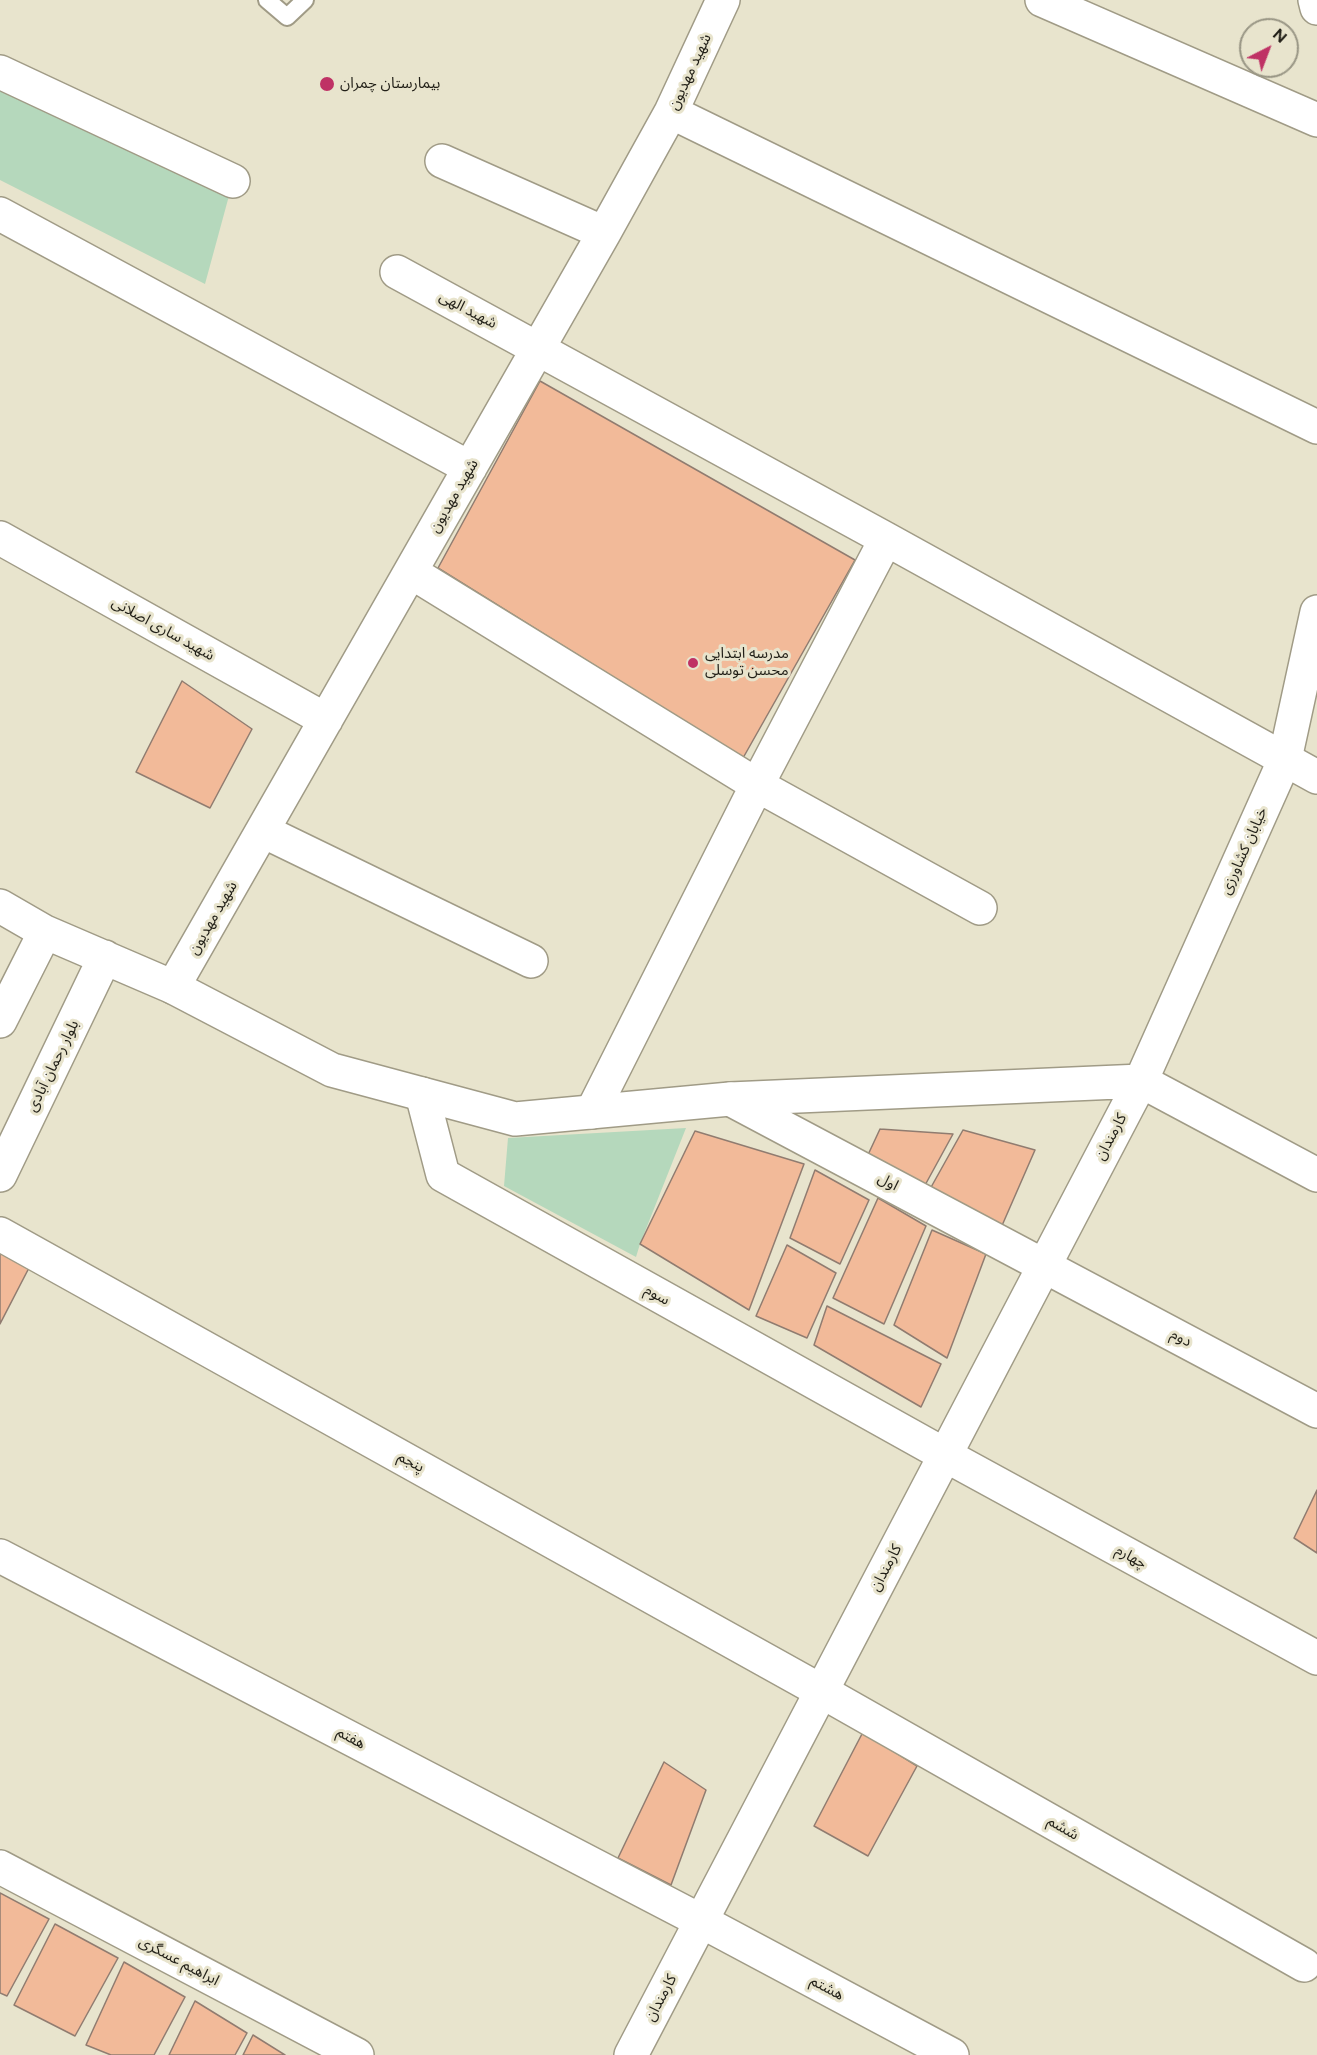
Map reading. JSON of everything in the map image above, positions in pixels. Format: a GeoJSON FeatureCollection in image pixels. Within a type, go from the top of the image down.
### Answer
{"type":"FeatureCollection","features":[{"type":"Feature","properties":{"kind":"street","name":"شهید مهدیون"},"geometry":{"type":"LineString","coordinates":[[173,987],[604,233],[671,112],[723,0]]}},
{"type":"Feature","properties":{"kind":"street"},"geometry":{"type":"LineString","coordinates":[[1042,0],[1317,120]]}},
{"type":"Feature","properties":{"kind":"street"},"geometry":{"type":"LineString","coordinates":[[1315,0],[1317,8]]}},
{"type":"Feature","properties":{"kind":"street"},"geometry":{"type":"LineString","coordinates":[[0,72],[233,181]]}},
{"type":"Feature","properties":{"kind":"street"},"geometry":{"type":"LineString","coordinates":[[671,112],[1317,427]]}},
{"type":"Feature","properties":{"kind":"street"},"geometry":{"type":"LineString","coordinates":[[442,160],[604,233]]}},
{"type":"Feature","properties":{"kind":"street"},"geometry":{"type":"LineString","coordinates":[[0,214],[470,468]]}},
{"type":"Feature","properties":{"kind":"street","name":"شهید الهی"},"geometry":{"type":"LineString","coordinates":[[397,272],[1317,777]]}},
{"type":"Feature","properties":{"kind":"street","name":"شهید ساری اصلانی"},"geometry":{"type":"LineString","coordinates":[[0,538],[326,720]]}},
{"type":"Feature","properties":{"kind":"street"},"geometry":{"type":"LineString","coordinates":[[592,1112],[757,785],[886,539]]}},
{"type":"Feature","properties":{"kind":"street"},"geometry":{"type":"LineString","coordinates":[[411,572],[757,785],[980,908]]}},
{"type":"Feature","properties":{"kind":"street","name":"خیابان کشاورزی"},"geometry":{"type":"LineString","coordinates":[[1141,1081],[1285,759],[1317,612]]}},
{"type":"Feature","properties":{"kind":"street"},"geometry":{"type":"LineString","coordinates":[[263,831],[531,962]]}},
{"type":"Feature","properties":{"kind":"street"},"geometry":{"type":"LineString","coordinates":[[0,906],[45,932],[173,987],[332,1071],[515,1119],[730,1099],[1141,1081],[1317,1175]]}},
{"type":"Feature","properties":{"kind":"street"},"geometry":{"type":"LineString","coordinates":[[0,1021],[45,932]]}},
{"type":"Feature","properties":{"kind":"street","name":"بلوار رحمان آبادی"},"geometry":{"type":"LineString","coordinates":[[0,1175],[105,957]]}},
{"type":"Feature","properties":{"kind":"street","name":"کارمندان"},"geometry":{"type":"LineString","coordinates":[[631,2055],[1141,1081]]}},
{"type":"Feature","properties":{"kind":"street","name":"سوم"},"geometry":{"type":"LineString","coordinates":[[422,1094],[443,1175],[945,1455]]}},
{"type":"Feature","properties":{"kind":"street","name":"اول"},"geometry":{"type":"LineString","coordinates":[[730,1099],[1045,1265]]}},
{"type":"Feature","properties":{"kind":"street","name":"پنجم"},"geometry":{"type":"LineString","coordinates":[[0,1234],[821,1691]]}},
{"type":"Feature","properties":{"kind":"street","name":"دوم"},"geometry":{"type":"LineString","coordinates":[[1045,1265],[1317,1411]]}},
{"type":"Feature","properties":{"kind":"street","name":"چهارم"},"geometry":{"type":"LineString","coordinates":[[945,1455],[1317,1658]]}},
{"type":"Feature","properties":{"kind":"street","name":"هفتم"},"geometry":{"type":"LineString","coordinates":[[0,1556],[701,1921]]}},
{"type":"Feature","properties":{"kind":"street","name":"ششم"},"geometry":{"type":"LineString","coordinates":[[821,1691],[1304,1965]]}},
{"type":"Feature","properties":{"kind":"street","name":"ابراهیم عسگری"},"geometry":{"type":"LineString","coordinates":[[0,1867],[357,2055]]}},
{"type":"Feature","properties":{"kind":"street","name":"هشتم"},"geometry":{"type":"LineString","coordinates":[[701,1921],[952,2055]]}},
{"type":"Feature","properties":{"kind":"lane"},"geometry":{"type":"LineString","coordinates":[[267,0],[287,17],[305,0]]}},
{"type":"Feature","properties":{"kind":"green space"},"geometry":{"type":"Polygon","coordinates":[[[0,78],[233,181],[205,284],[0,180],[0,78]]]}},
{"type":"Feature","properties":{"kind":"green space"},"geometry":{"type":"Polygon","coordinates":[[[686,1128],[636,1257],[504,1186],[508,1138],[686,1128]]]}},
{"type":"Feature","properties":{"kind":"building","name":"مدرسه ابتدایی محسن توسلی"},"geometry":{"type":"Polygon","coordinates":[[[540,381],[855,560],[743,758],[438,568],[540,381]]]}},
{"type":"Feature","properties":{"kind":"building"},"geometry":{"type":"Polygon","coordinates":[[[182,681],[252,729],[210,808],[136,772],[182,681]]]}},
{"type":"Feature","properties":{"kind":"building"},"geometry":{"type":"Polygon","coordinates":[[[880,1129],[953,1134],[918,1198],[860,1172],[880,1129]]]}},
{"type":"Feature","properties":{"kind":"building"},"geometry":{"type":"Polygon","coordinates":[[[963,1130],[1035,1150],[997,1237],[925,1198],[963,1130]]]}},
{"type":"Feature","properties":{"kind":"building"},"geometry":{"type":"Polygon","coordinates":[[[695,1131],[804,1164],[749,1310],[640,1244],[695,1131]]]}},
{"type":"Feature","properties":{"kind":"building"},"geometry":{"type":"Polygon","coordinates":[[[815,1170],[869,1200],[840,1264],[790,1238],[815,1170]]]}},
{"type":"Feature","properties":{"kind":"building"},"geometry":{"type":"Polygon","coordinates":[[[878,1198],[926,1226],[884,1324],[833,1298],[878,1198]]]}},
{"type":"Feature","properties":{"kind":"building"},"geometry":{"type":"Polygon","coordinates":[[[932,1230],[986,1254],[947,1358],[894,1325],[932,1230]]]}},
{"type":"Feature","properties":{"kind":"building"},"geometry":{"type":"Polygon","coordinates":[[[787,1245],[836,1273],[807,1338],[756,1316],[787,1245]]]}},
{"type":"Feature","properties":{"kind":"building"},"geometry":{"type":"Polygon","coordinates":[[[0,1246],[31,1264],[0,1324],[0,1246]]]}},
{"type":"Feature","properties":{"kind":"building"},"geometry":{"type":"Polygon","coordinates":[[[827,1306],[941,1364],[921,1407],[814,1345],[827,1306]]]}},
{"type":"Feature","properties":{"kind":"building"},"geometry":{"type":"Polygon","coordinates":[[[1317,1490],[1317,1553],[1294,1538],[1317,1490]]]}},
{"type":"Feature","properties":{"kind":"building"},"geometry":{"type":"Polygon","coordinates":[[[863,1732],[917,1766],[868,1856],[814,1826],[863,1732]]]}},
{"type":"Feature","properties":{"kind":"building"},"geometry":{"type":"Polygon","coordinates":[[[664,1762],[706,1790],[671,1885],[618,1858],[664,1762]]]}},
{"type":"Feature","properties":{"kind":"building"},"geometry":{"type":"Polygon","coordinates":[[[0,1893],[49,1919],[7,1996],[0,1993],[0,1893]]]}},
{"type":"Feature","properties":{"kind":"building"},"geometry":{"type":"Polygon","coordinates":[[[55,1924],[118,1958],[75,2036],[14,2005],[55,1924]]]}},
{"type":"Feature","properties":{"kind":"building"},"geometry":{"type":"Polygon","coordinates":[[[124,1962],[185,1997],[154,2055],[111,2055],[86,2045],[124,1962]]]}},
{"type":"Feature","properties":{"kind":"building"},"geometry":{"type":"Polygon","coordinates":[[[195,2001],[247,2033],[235,2055],[169,2055],[195,2001]]]}},
{"type":"Feature","properties":{"kind":"building"},"geometry":{"type":"Polygon","coordinates":[[[253,2035],[285,2055],[243,2055],[253,2035]]]}},
{"type":"Feature","properties":{"kind":"place","name":"بیمارستان چمران"},"geometry":{"type":"Point","coordinates":[327,84]}},
{"type":"Feature","properties":{"kind":"place","name":"مدرسه ابتدایی محسن توسلی"},"geometry":{"type":"Point","coordinates":[693,663]}}]}
